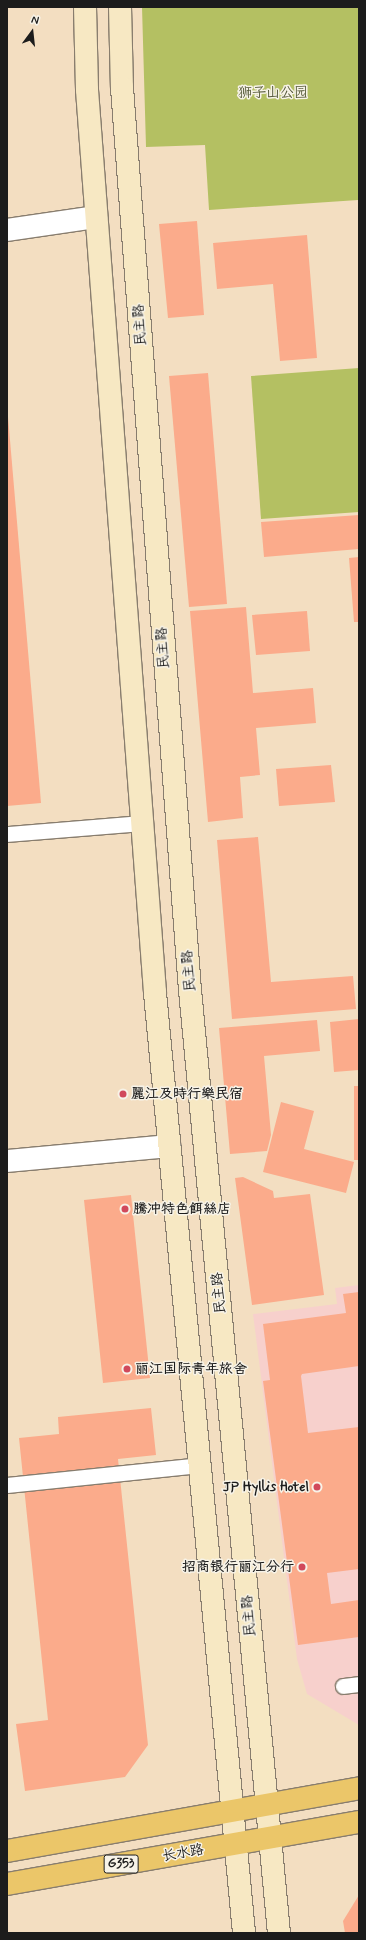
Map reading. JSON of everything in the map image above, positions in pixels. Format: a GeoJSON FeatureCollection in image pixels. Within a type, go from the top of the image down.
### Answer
{"type":"FeatureCollection","features":[{"type":"Feature","properties":{"kind":"highway","name":"G353"},"geometry":{"type":"LineString","coordinates":[[7,1849],[359,1788]]}},
{"type":"Feature","properties":{"kind":"highway","name":"长水路"},"geometry":{"type":"LineString","coordinates":[[7,1884],[359,1822]]}},
{"type":"Feature","properties":{"kind":"main road"},"geometry":{"type":"LineString","coordinates":[[85,7],[87,90],[141,823],[169,1146],[244,1933]]}},
{"type":"Feature","properties":{"kind":"main road","name":"民主路"},"geometry":{"type":"LineString","coordinates":[[120,7],[124,104],[190,990],[279,1933]]}},
{"type":"Feature","properties":{"kind":"street"},"geometry":{"type":"LineString","coordinates":[[7,230],[96,217]]}},
{"type":"Feature","properties":{"kind":"street"},"geometry":{"type":"LineString","coordinates":[[7,1161],[169,1146]]}},
{"type":"Feature","properties":{"kind":"lane"},"geometry":{"type":"LineString","coordinates":[[7,834],[141,823]]}},
{"type":"Feature","properties":{"kind":"lane"},"geometry":{"type":"LineString","coordinates":[[7,1485],[199,1465]]}},
{"type":"Feature","properties":{"kind":"lane"},"geometry":{"type":"LineString","coordinates":[[343,1686],[359,1684]]}},
{"type":"Feature","properties":{"kind":"shaded area","name":"JP Hyllis Hotel"},"geometry":{"type":"Polygon","coordinates":[[[359,1285],[359,1725],[307,1694],[297,1659],[253,1314],[337,1304],[335,1288],[359,1285]]]}},
{"type":"Feature","properties":{"kind":"green space","name":"狮子山公园"},"geometry":{"type":"Polygon","coordinates":[[[142,7],[359,7],[359,205],[358,200],[209,210],[205,145],[146,147],[142,7]]]}},
{"type":"Feature","properties":{"kind":"green space"},"geometry":{"type":"Polygon","coordinates":[[[359,368],[359,512],[261,519],[251,376],[359,368]]]}},
{"type":"Feature","properties":{"kind":"building"},"geometry":{"type":"Polygon","coordinates":[[[197,221],[204,315],[168,318],[159,224],[197,221]]]}},
{"type":"Feature","properties":{"kind":"building"},"geometry":{"type":"Polygon","coordinates":[[[307,235],[317,358],[280,361],[273,284],[217,289],[213,243],[307,235]]]}},
{"type":"Feature","properties":{"kind":"building"},"geometry":{"type":"Polygon","coordinates":[[[208,373],[227,604],[189,607],[169,376],[208,373]]]}},
{"type":"Feature","properties":{"kind":"building"},"geometry":{"type":"Polygon","coordinates":[[[7,405],[41,803],[7,806],[7,405]]]}},
{"type":"Feature","properties":{"kind":"building"},"geometry":{"type":"Polygon","coordinates":[[[359,515],[359,549],[264,557],[261,522],[359,515]]]}},
{"type":"Feature","properties":{"kind":"building"},"geometry":{"type":"Polygon","coordinates":[[[359,557],[359,622],[354,622],[349,558],[359,557]]]}},
{"type":"Feature","properties":{"kind":"building"},"geometry":{"type":"Polygon","coordinates":[[[246,607],[253,693],[313,688],[316,723],[256,728],[260,775],[240,777],[243,818],[208,822],[190,611],[246,607]]]}},
{"type":"Feature","properties":{"kind":"building"},"geometry":{"type":"Polygon","coordinates":[[[307,611],[310,651],[256,655],[252,615],[307,611]]]}},
{"type":"Feature","properties":{"kind":"building"},"geometry":{"type":"Polygon","coordinates":[[[331,765],[335,802],[279,806],[276,769],[331,765]]]}},
{"type":"Feature","properties":{"kind":"building"},"geometry":{"type":"Polygon","coordinates":[[[258,837],[271,982],[353,976],[356,1009],[232,1019],[217,840],[258,837]]]}},
{"type":"Feature","properties":{"kind":"building"},"geometry":{"type":"Polygon","coordinates":[[[359,1019],[359,1070],[334,1072],[330,1022],[359,1019]]]}},
{"type":"Feature","properties":{"kind":"building"},"geometry":{"type":"Polygon","coordinates":[[[317,1020],[320,1051],[264,1056],[271,1135],[267,1151],[230,1154],[219,1028],[317,1020]]]}},
{"type":"Feature","properties":{"kind":"building"},"geometry":{"type":"Polygon","coordinates":[[[354,1086],[359,1086],[359,1160],[354,1160],[354,1086]]]}},
{"type":"Feature","properties":{"kind":"building"},"geometry":{"type":"Polygon","coordinates":[[[281,1102],[314,1111],[304,1149],[354,1162],[346,1193],[263,1172],[281,1102]]]}},
{"type":"Feature","properties":{"kind":"building"},"geometry":{"type":"Polygon","coordinates":[[[243,1177],[273,1191],[274,1198],[310,1194],[324,1295],[252,1305],[235,1178],[243,1177]]]}},
{"type":"Feature","properties":{"kind":"building"},"geometry":{"type":"Polygon","coordinates":[[[131,1195],[150,1378],[103,1383],[84,1200],[131,1195]]]}},
{"type":"Feature","properties":{"kind":"building","name":"JP Hyllis Hotel"},"geometry":{"type":"Polygon","coordinates":[[[359,1292],[359,1366],[302,1374],[301,1376],[308,1433],[359,1427],[359,1569],[327,1573],[331,1604],[359,1600],[359,1637],[298,1645],[263,1381],[270,1380],[263,1324],[346,1313],[343,1294],[359,1292]]]}},
{"type":"Feature","properties":{"kind":"building"},"geometry":{"type":"Polygon","coordinates":[[[151,1408],[156,1455],[118,1459],[148,1745],[125,1777],[25,1791],[16,1724],[48,1720],[19,1438],[59,1434],[58,1417],[151,1408]]]}},
{"type":"Feature","properties":{"kind":"building"},"geometry":{"type":"Polygon","coordinates":[[[359,1895],[359,1933],[345,1933],[343,1921],[359,1895]]]}},
{"type":"Feature","properties":{"kind":"place","name":"麗江及時行樂民宿"},"geometry":{"type":"Point","coordinates":[123,1094]}},
{"type":"Feature","properties":{"kind":"place","name":"騰冲特色餌絲店"},"geometry":{"type":"Point","coordinates":[125,1209]}},
{"type":"Feature","properties":{"kind":"place","name":"丽江国际青年旅舍"},"geometry":{"type":"Point","coordinates":[127,1369]}},
{"type":"Feature","properties":{"kind":"place","name":"JP Hyllis Hotel"},"geometry":{"type":"Point","coordinates":[317,1487]}},
{"type":"Feature","properties":{"kind":"place","name":"招商银行丽江分行"},"geometry":{"type":"Point","coordinates":[302,1567]}}]}
